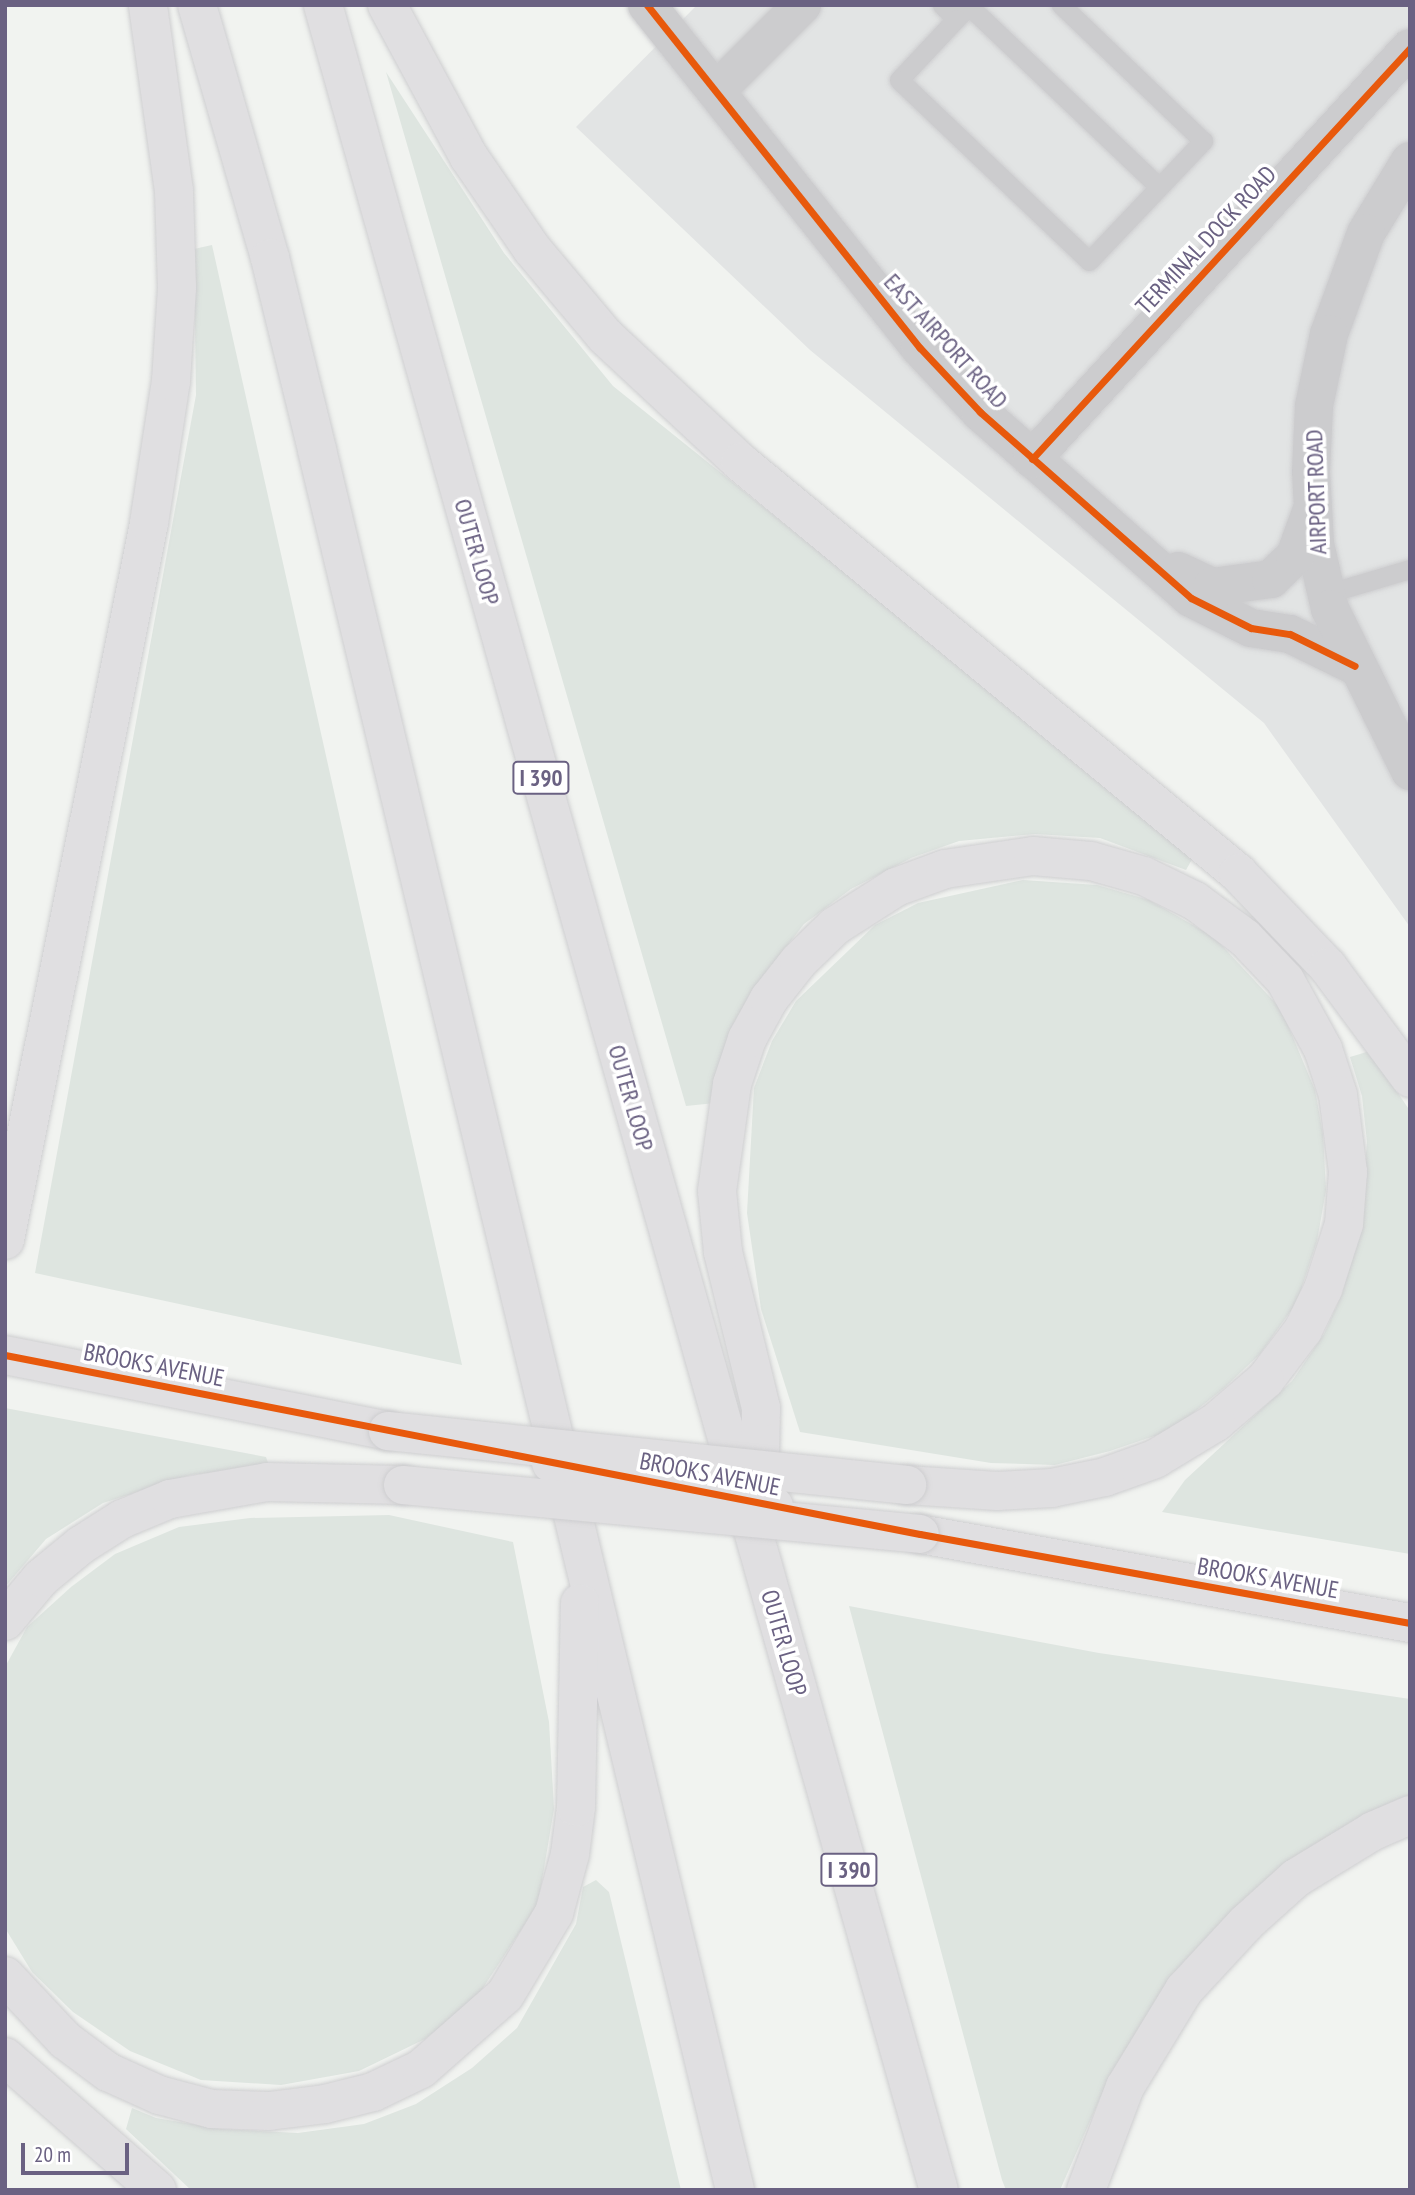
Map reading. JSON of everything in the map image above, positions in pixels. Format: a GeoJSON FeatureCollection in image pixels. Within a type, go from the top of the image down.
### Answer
{"type":"FeatureCollection","features":[{"type":"Feature","properties":{"kind":"main road"},"geometry":{"type":"LineString","coordinates":[[5,1240],[149,523],[171,381],[177,288],[174,191],[148,5]]}},
{"type":"Feature","properties":{"kind":"main road"},"geometry":{"type":"LineString","coordinates":[[197,5],[270,258],[735,2190]]}},
{"type":"Feature","properties":{"kind":"main road","name":"OUTER LOOP"},"geometry":{"type":"LineString","coordinates":[[323,5],[939,2190]]}},
{"type":"Feature","properties":{"kind":"main road"},"geometry":{"type":"LineString","coordinates":[[387,5],[469,158],[532,249],[605,336],[740,462],[1238,873],[1328,967],[1410,1078]]}},
{"type":"Feature","properties":{"kind":"main road"},"geometry":{"type":"LineString","coordinates":[[388,1432],[907,1485],[997,1491],[1052,1488],[1105,1477],[1155,1459],[1216,1422],[1265,1380],[1297,1339],[1323,1289],[1344,1224],[1348,1172],[1338,1095],[1323,1049],[1285,980],[1245,938],[1195,901],[1144,876],[1091,861],[1033,856],[972,862],[921,876],[874,899],[835,926],[783,979],[758,1018],[739,1060],[727,1106],[717,1191],[723,1252],[761,1408],[758,1551]]}},
{"type":"Feature","properties":{"kind":"main road","name":"BROOKS AVENUE"},"geometry":{"type":"LineString","coordinates":[[5,1355],[920,1534],[1410,1623]]}},
{"type":"Feature","properties":{"kind":"main road"},"geometry":{"type":"LineString","coordinates":[[5,1621],[41,1578],[80,1545],[122,1519],[170,1499],[267,1482],[403,1485],[920,1534]]}},
{"type":"Feature","properties":{"kind":"main road"},"geometry":{"type":"LineString","coordinates":[[5,1976],[65,2040],[108,2072],[159,2095],[212,2109],[269,2111],[325,2104],[373,2092],[421,2069],[505,1995],[554,1913],[570,1854],[576,1807],[581,1549]]}},
{"type":"Feature","properties":{"kind":"main road"},"geometry":{"type":"LineString","coordinates":[[1086,2190],[1125,2087],[1184,1990],[1246,1923],[1296,1878],[1373,1831],[1410,1815]]}},
{"type":"Feature","properties":{"kind":"main road"},"geometry":{"type":"LineString","coordinates":[[5,2057],[157,2190]]}},
{"type":"Feature","properties":{"kind":"street","name":"EAST AIRPORT ROAD"},"geometry":{"type":"LineString","coordinates":[[647,5],[920,348],[1032,459],[1191,598],[1251,628],[1290,635],[1355,666]]}},
{"type":"Feature","properties":{"kind":"street"},"geometry":{"type":"LineString","coordinates":[[716,91],[802,5]]}},
{"type":"Feature","properties":{"kind":"street","name":"TERMINAL DOCK ROAD"},"geometry":{"type":"LineString","coordinates":[[1032,459],[1410,48]]}},
{"type":"Feature","properties":{"kind":"street","name":"AIRPORT ROAD"},"geometry":{"type":"LineString","coordinates":[[1410,161],[1366,233],[1327,344],[1314,406],[1312,510],[1325,594],[1355,666],[1410,771]]}},
{"type":"Feature","properties":{"kind":"street"},"geometry":{"type":"LineString","coordinates":[[1348,281],[1410,197]]}},
{"type":"Feature","properties":{"kind":"street","name":"EAST AIRPORT ROAD"},"geometry":{"type":"LineString","coordinates":[[1146,556],[1212,587],[1271,579],[1296,556],[1312,510]]}},
{"type":"Feature","properties":{"kind":"lane"},"geometry":{"type":"LineString","coordinates":[[942,5],[965,10],[1159,187]]}},
{"type":"Feature","properties":{"kind":"lane"},"geometry":{"type":"LineString","coordinates":[[965,10],[898,80],[1089,261],[1203,141],[1061,5]]}},
{"type":"Feature","properties":{"kind":"lane"},"geometry":{"type":"LineString","coordinates":[[1325,594],[1410,569]]}},
{"type":"Feature","properties":{"kind":"shaded area"},"geometry":{"type":"Polygon","coordinates":[[[697,5],[1410,5],[1410,927],[1264,723],[810,350],[576,127],[697,5]]]}},
{"type":"Feature","properties":{"kind":"shaded area"},"geometry":{"type":"Polygon","coordinates":[[[386,72],[504,253],[613,386],[1195,854],[1186,870],[1100,838],[1035,834],[959,841],[911,858],[851,889],[804,924],[762,978],[715,1103],[686,1106],[386,72]]]}},
{"type":"Feature","properties":{"kind":"shaded area"},"geometry":{"type":"Polygon","coordinates":[[[212,245],[462,1365],[35,1273],[196,395],[194,249],[212,245]]]}},
{"type":"Feature","properties":{"kind":"shaded area"},"geometry":{"type":"Polygon","coordinates":[[[1023,880],[1097,885],[1149,900],[1214,937],[1281,1009],[1315,1090],[1323,1135],[1326,1190],[1317,1241],[1297,1302],[1260,1354],[1224,1388],[1172,1430],[1110,1451],[1055,1465],[991,1463],[800,1432],[761,1309],[747,1213],[754,1088],[772,1041],[796,1001],[875,925],[918,903],[1023,880]]]}},
{"type":"Feature","properties":{"kind":"shaded area"},"geometry":{"type":"Polygon","coordinates":[[[1370,1051],[1410,1111],[1410,1554],[1162,1512],[1185,1480],[1292,1381],[1324,1334],[1342,1294],[1360,1230],[1367,1142],[1362,1096],[1350,1057],[1370,1051]]]}},
{"type":"Feature","properties":{"kind":"shaded area"},"geometry":{"type":"Polygon","coordinates":[[[5,1408],[266,1457],[269,1466],[190,1475],[103,1503],[46,1539],[5,1587],[5,1408]]]}},
{"type":"Feature","properties":{"kind":"shaded area"},"geometry":{"type":"Polygon","coordinates":[[[389,1515],[513,1542],[549,1722],[554,1809],[538,1904],[475,2000],[425,2039],[359,2071],[281,2085],[201,2080],[130,2051],[73,2012],[32,1972],[5,1928],[5,1667],[27,1627],[71,1587],[115,1554],[179,1527],[250,1518],[389,1515]]]}},
{"type":"Feature","properties":{"kind":"shaded area"},"geometry":{"type":"Polygon","coordinates":[[[849,1606],[1099,1653],[1410,1699],[1410,1800],[1384,1812],[1105,2087],[1060,2190],[1006,2190],[1002,2180],[849,1606]]]}},
{"type":"Feature","properties":{"kind":"shaded area"},"geometry":{"type":"Polygon","coordinates":[[[596,1880],[609,1892],[681,2190],[191,2190],[126,2129],[132,2108],[156,2118],[221,2129],[298,2133],[364,2124],[416,2104],[472,2068],[517,2028],[576,1924],[583,1887],[596,1880]]]}},
{"type":"Feature","properties":{"kind":"cycle path"},"geometry":{"type":"LineString","coordinates":[[647,5],[920,348],[980,412],[1191,598],[1251,628],[1290,634],[1355,666]]}},
{"type":"Feature","properties":{"kind":"cycle path"},"geometry":{"type":"LineString","coordinates":[[1032,459],[1410,48]]}},
{"type":"Feature","properties":{"kind":"cycle path"},"geometry":{"type":"LineString","coordinates":[[5,1355],[920,1534],[1410,1623]]}}]}
